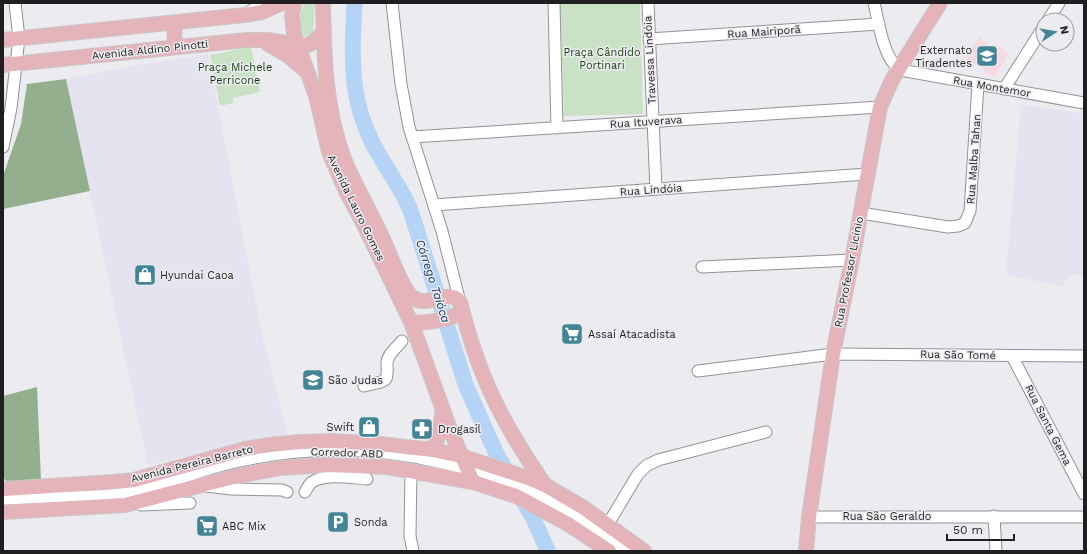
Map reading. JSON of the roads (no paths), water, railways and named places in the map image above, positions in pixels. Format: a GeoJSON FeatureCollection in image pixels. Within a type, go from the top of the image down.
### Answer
{"type":"FeatureCollection","features":[{"type":"Feature","properties":{"kind":"main road"},"geometry":{"type":"LineString","coordinates":[[3,40],[245,15],[262,12],[282,3]]}},
{"type":"Feature","properties":{"kind":"main road","name":"Avenida Lauro Gomes"},"geometry":{"type":"LineString","coordinates":[[294,3],[292,20],[294,34],[316,96],[327,145],[336,170],[411,322],[441,408],[470,476]]}},
{"type":"Feature","properties":{"kind":"main road","name":"Avenida Lauro Gomes"},"geometry":{"type":"LineString","coordinates":[[323,3],[326,77],[329,105],[334,128],[343,156],[405,287],[415,299],[422,301],[454,300]]}},
{"type":"Feature","properties":{"kind":"main road","name":"Rua Professor Licínio"},"geometry":{"type":"LineString","coordinates":[[806,551],[833,354],[880,107],[886,91],[940,3]]}},
{"type":"Feature","properties":{"kind":"main road"},"geometry":{"type":"LineString","coordinates":[[174,23],[175,47]]}},
{"type":"Feature","properties":{"kind":"main road"},"geometry":{"type":"LineString","coordinates":[[298,46],[313,43],[320,37],[324,29]]}},
{"type":"Feature","properties":{"kind":"main road"},"geometry":{"type":"LineString","coordinates":[[257,40],[287,55],[307,71]]}},
{"type":"Feature","properties":{"kind":"main road","name":"Avenida Aldino Pinotti"},"geometry":{"type":"LineString","coordinates":[[10,64],[257,40],[298,46]]}},
{"type":"Feature","properties":{"kind":"main road"},"geometry":{"type":"LineString","coordinates":[[411,322],[418,324],[458,314],[454,300]]}},
{"type":"Feature","properties":{"kind":"main road"},"geometry":{"type":"LineString","coordinates":[[454,300],[492,395],[516,441],[545,485]]}},
{"type":"Feature","properties":{"kind":"main road","name":"Avenida Lauro Gomes"},"geometry":{"type":"LineString","coordinates":[[433,450],[442,426],[441,408]]}},
{"type":"Feature","properties":{"kind":"main road","name":"Avenida Pereira Barreto"},"geometry":{"type":"LineString","coordinates":[[3,489],[134,480],[245,449],[300,442],[355,442],[433,450],[461,456],[496,478],[516,496],[531,497],[609,551]]}},
{"type":"Feature","properties":{"kind":"main road","name":"Avenida Pereira Barreto"},"geometry":{"type":"LineString","coordinates":[[3,512],[125,505],[258,472],[308,466],[327,465],[387,467],[411,471],[496,478],[516,473],[545,485],[584,508],[644,551]]}},
{"type":"Feature","properties":{"kind":"street"},"geometry":{"type":"LineString","coordinates":[[3,147],[11,108],[10,64],[19,38],[15,3]]}},
{"type":"Feature","properties":{"kind":"street"},"geometry":{"type":"LineString","coordinates":[[245,15],[261,3]]}},
{"type":"Feature","properties":{"kind":"street"},"geometry":{"type":"LineString","coordinates":[[392,3],[400,84],[412,137],[442,231],[452,269],[454,300]]}},
{"type":"Feature","properties":{"kind":"street"},"geometry":{"type":"LineString","coordinates":[[554,3],[557,128]]}},
{"type":"Feature","properties":{"kind":"street","name":"Travessa Lindóia"},"geometry":{"type":"LineString","coordinates":[[648,3],[656,189]]}},
{"type":"Feature","properties":{"kind":"street"},"geometry":{"type":"LineString","coordinates":[[874,3],[889,56],[900,68]]}},
{"type":"Feature","properties":{"kind":"street"},"geometry":{"type":"LineString","coordinates":[[1053,12],[1059,3]]}},
{"type":"Feature","properties":{"kind":"street","name":"Rua Mairiporã"},"geometry":{"type":"LineString","coordinates":[[650,39],[879,24]]}},
{"type":"Feature","properties":{"kind":"street"},"geometry":{"type":"LineString","coordinates":[[1004,89],[1035,41]]}},
{"type":"Feature","properties":{"kind":"street","name":"Rua Montemor"},"geometry":{"type":"LineString","coordinates":[[900,68],[913,73],[1084,103]]}},
{"type":"Feature","properties":{"kind":"street","name":"Rua Malba Tahan"},"geometry":{"type":"LineString","coordinates":[[861,213],[948,227],[958,226],[965,223],[970,212],[978,84]]}},
{"type":"Feature","properties":{"kind":"street","name":"Rua Ituverava"},"geometry":{"type":"LineString","coordinates":[[412,137],[880,107]]}},
{"type":"Feature","properties":{"kind":"street","name":"Rua Lindóia"},"geometry":{"type":"LineString","coordinates":[[434,205],[867,174]]}},
{"type":"Feature","properties":{"kind":"street"},"geometry":{"type":"LineString","coordinates":[[702,267],[852,260]]}},
{"type":"Feature","properties":{"kind":"street"},"geometry":{"type":"LineString","coordinates":[[364,386],[381,382],[386,379],[387,361],[392,352],[402,341]]}},
{"type":"Feature","properties":{"kind":"street","name":"Rua São Tomé"},"geometry":{"type":"LineString","coordinates":[[698,371],[833,354],[1084,356]]}},
{"type":"Feature","properties":{"kind":"street","name":"Rua Santa Gema"},"geometry":{"type":"LineString","coordinates":[[1012,356],[1084,494]]}},
{"type":"Feature","properties":{"kind":"street"},"geometry":{"type":"LineString","coordinates":[[608,524],[638,474],[646,466],[658,460],[766,432]]}},
{"type":"Feature","properties":{"kind":"street","name":"Corredor ABD"},"geometry":{"type":"LineString","coordinates":[[3,499],[121,494],[149,489],[230,463],[278,454],[308,451],[335,450],[383,454],[434,461],[470,476]]}},
{"type":"Feature","properties":{"kind":"street"},"geometry":{"type":"LineString","coordinates":[[411,471],[410,536],[413,551]]}},
{"type":"Feature","properties":{"kind":"street"},"geometry":{"type":"LineString","coordinates":[[305,492],[311,482],[319,479],[339,477],[367,479]]}},
{"type":"Feature","properties":{"kind":"street"},"geometry":{"type":"LineString","coordinates":[[202,485],[231,489],[282,490],[287,492]]}},
{"type":"Feature","properties":{"kind":"street"},"geometry":{"type":"LineString","coordinates":[[531,497],[586,522],[626,551]]}},
{"type":"Feature","properties":{"kind":"street"},"geometry":{"type":"LineString","coordinates":[[125,505],[190,504]]}},
{"type":"Feature","properties":{"kind":"street"},"geometry":{"type":"LineString","coordinates":[[994,516],[996,551]]}},
{"type":"Feature","properties":{"kind":"street","name":"Rua São Geraldo"},"geometry":{"type":"LineString","coordinates":[[810,517],[1084,517]]}},
{"type":"Feature","properties":{"kind":"waterway","name":"Córrego Taióca"},"geometry":{"type":"LineString","coordinates":[[355,3],[353,36],[355,90],[365,127],[407,202],[411,212],[466,386],[496,453],[533,518],[548,551]]}},
{"type":"Feature","properties":{"kind":"place","name":"Externato Tiradentes"},"geometry":{"type":"Point","coordinates":[987,56]}},
{"type":"Feature","properties":{"kind":"place","name":"Hyundai Caoa"},"geometry":{"type":"Point","coordinates":[145,275]}},
{"type":"Feature","properties":{"kind":"place","name":"Assaí Atacadista"},"geometry":{"type":"Point","coordinates":[572,334]}},
{"type":"Feature","properties":{"kind":"place","name":"São Judas"},"geometry":{"type":"Point","coordinates":[313,380]}},
{"type":"Feature","properties":{"kind":"place","name":"Swift"},"geometry":{"type":"Point","coordinates":[369,427]}},
{"type":"Feature","properties":{"kind":"place","name":"Drogasil"},"geometry":{"type":"Point","coordinates":[422,429]}},
{"type":"Feature","properties":{"kind":"place","name":"Sonda"},"geometry":{"type":"Point","coordinates":[338,522]}},
{"type":"Feature","properties":{"kind":"place","name":"ABC Mix"},"geometry":{"type":"Point","coordinates":[207,526]}},
{"type":"Feature","properties":{"kind":"park label","name":"Praça Cândido Portinari"},"geometry":{"type":"Point","coordinates":[602,58]}},
{"type":"Feature","properties":{"kind":"park label","name":"Praça Michele Perricone"},"geometry":{"type":"Point","coordinates":[235,73]}}]}
